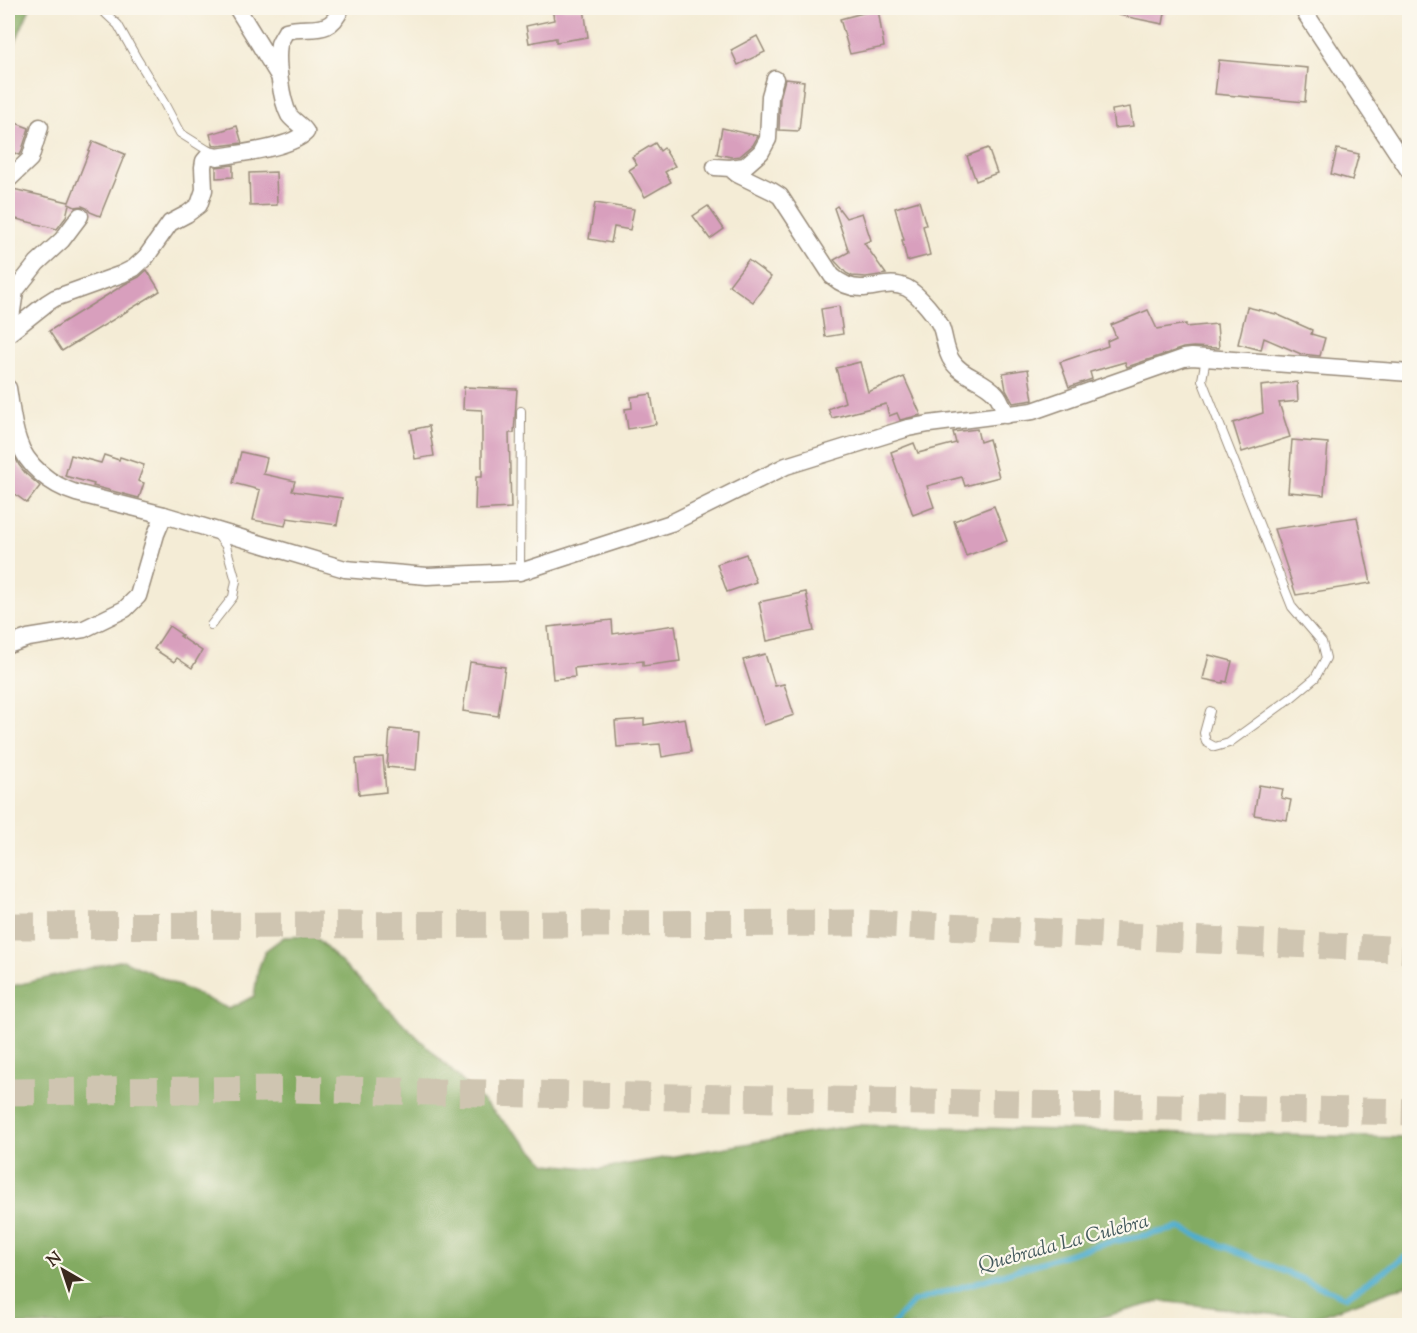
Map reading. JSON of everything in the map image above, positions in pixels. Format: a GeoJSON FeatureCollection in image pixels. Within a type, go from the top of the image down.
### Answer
{"type":"FeatureCollection","features":[{"type":"Feature","properties":{"kind":"street"},"geometry":{"type":"LineString","coordinates":[[237,8],[280,76]]}},
{"type":"Feature","properties":{"kind":"street"},"geometry":{"type":"LineString","coordinates":[[8,330],[55,298],[134,268],[171,223],[199,204],[204,190],[204,161],[209,155],[218,157],[283,145],[302,136],[306,132],[305,129],[291,118],[282,96],[279,44],[286,31],[296,28],[312,29],[332,23],[338,17],[341,8]]}},
{"type":"Feature","properties":{"kind":"street"},"geometry":{"type":"LineString","coordinates":[[1302,8],[1410,172]]}},
{"type":"Feature","properties":{"kind":"street"},"geometry":{"type":"LineString","coordinates":[[775,79],[770,96],[768,139],[761,152],[745,166],[722,167],[780,196],[838,282],[860,288],[888,284],[908,289],[938,320],[951,360],[958,369],[990,387],[999,397],[1006,415]]}},
{"type":"Feature","properties":{"kind":"street"},"geometry":{"type":"LineString","coordinates":[[8,180],[30,159],[40,127]]}},
{"type":"Feature","properties":{"kind":"street"},"geometry":{"type":"LineString","coordinates":[[8,330],[15,291],[37,263],[62,240],[80,216]]}},
{"type":"Feature","properties":{"kind":"street"},"geometry":{"type":"LineString","coordinates":[[8,388],[18,440],[26,457],[44,475],[63,488],[164,514],[345,569],[428,576],[520,572],[671,523],[786,466],[805,459],[908,428],[1033,411],[1176,360],[1192,357],[1410,373]]}},
{"type":"Feature","properties":{"kind":"street"},"geometry":{"type":"LineString","coordinates":[[8,645],[28,638],[84,629],[132,603],[138,596],[164,514]]}},
{"type":"Feature","properties":{"kind":"lane"},"geometry":{"type":"LineString","coordinates":[[100,8],[118,25],[164,101],[180,133],[218,157]]}},
{"type":"Feature","properties":{"kind":"lane"},"geometry":{"type":"LineString","coordinates":[[1206,358],[1202,380],[1292,607],[1322,642],[1326,658],[1315,678],[1292,698],[1229,743],[1215,747],[1206,742],[1203,733],[1210,711]]}},
{"type":"Feature","properties":{"kind":"lane"},"geometry":{"type":"LineString","coordinates":[[520,572],[521,411]]}},
{"type":"Feature","properties":{"kind":"lane"},"geometry":{"type":"LineString","coordinates":[[211,625],[233,597],[236,581],[226,546],[213,529]]}},
{"type":"Feature","properties":{"kind":"green space"},"geometry":{"type":"Polygon","coordinates":[[[8,8],[30,8],[14,45],[8,50],[8,8]]]}},
{"type":"Feature","properties":{"kind":"green space"},"geometry":{"type":"Polygon","coordinates":[[[314,936],[547,1164],[600,1169],[855,1125],[1409,1138],[1409,1284],[1311,1319],[1162,1301],[1068,1326],[8,1325],[8,987],[123,960],[229,1009],[254,996],[258,970],[265,951],[284,937],[314,936]]]}},
{"type":"Feature","properties":{"kind":"building"},"geometry":{"type":"Polygon","coordinates":[[[552,8],[584,8],[588,37],[556,42],[556,38],[529,43],[526,26],[554,20],[552,8]]]}},
{"type":"Feature","properties":{"kind":"building"},"geometry":{"type":"Polygon","coordinates":[[[1118,8],[1166,8],[1163,24],[1118,15],[1118,8]]]}},
{"type":"Feature","properties":{"kind":"building"},"geometry":{"type":"Polygon","coordinates":[[[878,9],[884,47],[850,54],[840,19],[878,9]]]}},
{"type":"Feature","properties":{"kind":"building"},"geometry":{"type":"Polygon","coordinates":[[[757,36],[765,52],[738,65],[731,50],[757,36]]]}},
{"type":"Feature","properties":{"kind":"building"},"geometry":{"type":"Polygon","coordinates":[[[1219,60],[1308,68],[1305,102],[1215,94],[1219,60]]]}},
{"type":"Feature","properties":{"kind":"building"},"geometry":{"type":"Polygon","coordinates":[[[785,79],[804,81],[799,131],[779,130],[780,98],[785,79]]]}},
{"type":"Feature","properties":{"kind":"building"},"geometry":{"type":"Polygon","coordinates":[[[1130,107],[1133,126],[1114,128],[1112,110],[1130,107]]]}},
{"type":"Feature","properties":{"kind":"building"},"geometry":{"type":"Polygon","coordinates":[[[8,120],[29,128],[19,155],[8,150],[8,120]]]}},
{"type":"Feature","properties":{"kind":"building"},"geometry":{"type":"Polygon","coordinates":[[[237,126],[242,143],[213,145],[210,134],[237,126]]]}},
{"type":"Feature","properties":{"kind":"building"},"geometry":{"type":"Polygon","coordinates":[[[722,128],[758,136],[753,145],[740,156],[717,154],[722,128]]]}},
{"type":"Feature","properties":{"kind":"building"},"geometry":{"type":"Polygon","coordinates":[[[93,141],[125,154],[100,216],[82,206],[75,207],[69,204],[66,217],[57,229],[8,217],[8,205],[13,189],[69,202],[93,141]]]}},
{"type":"Feature","properties":{"kind":"building"},"geometry":{"type":"Polygon","coordinates":[[[655,143],[660,151],[664,148],[675,166],[665,172],[671,182],[645,197],[629,170],[637,165],[632,157],[655,143]]]}},
{"type":"Feature","properties":{"kind":"building"},"geometry":{"type":"Polygon","coordinates":[[[988,148],[997,173],[976,181],[967,156],[988,148]]]}},
{"type":"Feature","properties":{"kind":"building"},"geometry":{"type":"Polygon","coordinates":[[[1337,149],[1359,154],[1352,180],[1331,174],[1337,149]]]}},
{"type":"Feature","properties":{"kind":"building"},"geometry":{"type":"Polygon","coordinates":[[[233,165],[233,177],[216,178],[216,167],[233,165]]]}},
{"type":"Feature","properties":{"kind":"building"},"geometry":{"type":"Polygon","coordinates":[[[276,172],[277,205],[250,206],[249,173],[276,172]]]}},
{"type":"Feature","properties":{"kind":"building"},"geometry":{"type":"Polygon","coordinates":[[[919,201],[926,225],[923,226],[930,255],[907,261],[895,208],[919,201]]]}},
{"type":"Feature","properties":{"kind":"building"},"geometry":{"type":"Polygon","coordinates":[[[595,203],[634,209],[630,230],[614,227],[611,243],[589,239],[595,203]]]}},
{"type":"Feature","properties":{"kind":"building"},"geometry":{"type":"Polygon","coordinates":[[[708,206],[724,229],[710,239],[693,216],[708,206]]]}},
{"type":"Feature","properties":{"kind":"building"},"geometry":{"type":"Polygon","coordinates":[[[837,206],[846,218],[862,213],[871,240],[864,243],[886,274],[866,277],[852,276],[834,260],[849,252],[834,208],[837,206]]]}},
{"type":"Feature","properties":{"kind":"building"},"geometry":{"type":"Polygon","coordinates":[[[748,260],[771,277],[753,302],[729,285],[748,260]]]}},
{"type":"Feature","properties":{"kind":"building"},"geometry":{"type":"Polygon","coordinates":[[[147,270],[160,291],[62,351],[49,331],[147,270]]]}},
{"type":"Feature","properties":{"kind":"building"},"geometry":{"type":"Polygon","coordinates":[[[839,306],[843,334],[825,337],[821,309],[839,306]]]}},
{"type":"Feature","properties":{"kind":"building"},"geometry":{"type":"Polygon","coordinates":[[[1247,307],[1276,314],[1312,330],[1311,334],[1325,338],[1320,356],[1301,354],[1264,338],[1261,350],[1238,344],[1247,307]]]}},
{"type":"Feature","properties":{"kind":"building"},"geometry":{"type":"Polygon","coordinates":[[[1148,310],[1157,329],[1186,324],[1186,327],[1217,324],[1219,348],[1183,348],[1127,367],[1125,362],[1090,372],[1092,379],[1069,387],[1060,362],[1108,346],[1107,341],[1116,337],[1111,325],[1148,310]]]}},
{"type":"Feature","properties":{"kind":"building"},"geometry":{"type":"Polygon","coordinates":[[[860,362],[868,392],[904,377],[921,415],[900,420],[897,413],[889,416],[886,404],[832,418],[828,409],[845,402],[836,368],[860,362]]]}},
{"type":"Feature","properties":{"kind":"building"},"geometry":{"type":"Polygon","coordinates":[[[1028,369],[1033,400],[1013,403],[1006,390],[1003,373],[1028,369]]]}},
{"type":"Feature","properties":{"kind":"building"},"geometry":{"type":"Polygon","coordinates":[[[1297,382],[1298,401],[1279,403],[1290,437],[1242,452],[1233,423],[1263,413],[1261,386],[1297,382]]]}},
{"type":"Feature","properties":{"kind":"building"},"geometry":{"type":"Polygon","coordinates":[[[464,387],[517,389],[514,433],[509,433],[511,508],[475,510],[476,477],[482,477],[482,410],[463,409],[464,387]]]}},
{"type":"Feature","properties":{"kind":"building"},"geometry":{"type":"Polygon","coordinates":[[[651,394],[656,424],[628,429],[625,409],[632,408],[631,397],[651,394]]]}},
{"type":"Feature","properties":{"kind":"building"},"geometry":{"type":"Polygon","coordinates":[[[429,426],[434,456],[415,459],[410,430],[429,426]]]}},
{"type":"Feature","properties":{"kind":"building"},"geometry":{"type":"Polygon","coordinates":[[[977,429],[980,442],[989,439],[999,477],[965,486],[962,477],[927,486],[934,507],[913,515],[891,452],[914,443],[918,453],[956,443],[953,432],[977,429]]]}},
{"type":"Feature","properties":{"kind":"building"},"geometry":{"type":"Polygon","coordinates":[[[1292,440],[1328,443],[1324,495],[1288,492],[1292,440]]]}},
{"type":"Feature","properties":{"kind":"building"},"geometry":{"type":"Polygon","coordinates":[[[8,442],[19,465],[40,486],[27,503],[8,489],[8,442]]]}},
{"type":"Feature","properties":{"kind":"building"},"geometry":{"type":"Polygon","coordinates":[[[241,452],[267,458],[263,474],[295,481],[292,491],[342,498],[337,525],[287,518],[285,526],[253,520],[260,490],[233,483],[241,452]]]}},
{"type":"Feature","properties":{"kind":"building"},"geometry":{"type":"Polygon","coordinates":[[[71,455],[101,463],[104,455],[119,460],[120,457],[144,465],[138,481],[144,483],[139,498],[65,476],[71,455]]]}},
{"type":"Feature","properties":{"kind":"building"},"geometry":{"type":"Polygon","coordinates":[[[994,506],[1007,541],[966,556],[954,521],[994,506]]]}},
{"type":"Feature","properties":{"kind":"building"},"geometry":{"type":"Polygon","coordinates":[[[1357,517],[1371,583],[1296,595],[1274,529],[1357,517]]]}},
{"type":"Feature","properties":{"kind":"building"},"geometry":{"type":"Polygon","coordinates":[[[746,554],[756,582],[727,592],[717,564],[746,554]]]}},
{"type":"Feature","properties":{"kind":"building"},"geometry":{"type":"Polygon","coordinates":[[[806,592],[814,631],[767,641],[759,602],[806,592]]]}},
{"type":"Feature","properties":{"kind":"building"},"geometry":{"type":"Polygon","coordinates":[[[612,620],[613,634],[675,625],[680,661],[643,666],[643,661],[574,668],[575,677],[553,679],[548,627],[612,620]]]}},
{"type":"Feature","properties":{"kind":"building"},"geometry":{"type":"Polygon","coordinates":[[[169,626],[202,651],[192,668],[177,658],[174,662],[154,649],[169,626]]]}},
{"type":"Feature","properties":{"kind":"building"},"geometry":{"type":"Polygon","coordinates":[[[765,654],[775,686],[784,684],[794,715],[764,725],[743,660],[765,654]]]}},
{"type":"Feature","properties":{"kind":"building"},"geometry":{"type":"Polygon","coordinates":[[[1209,655],[1232,661],[1227,682],[1203,679],[1209,655]]]}},
{"type":"Feature","properties":{"kind":"building"},"geometry":{"type":"Polygon","coordinates":[[[470,662],[505,667],[498,716],[463,711],[470,662]]]}},
{"type":"Feature","properties":{"kind":"building"},"geometry":{"type":"Polygon","coordinates":[[[685,718],[691,752],[662,757],[660,744],[617,747],[615,721],[644,719],[644,725],[685,718]]]}},
{"type":"Feature","properties":{"kind":"building"},"geometry":{"type":"Polygon","coordinates":[[[390,729],[419,732],[416,770],[387,767],[390,729]]]}},
{"type":"Feature","properties":{"kind":"building"},"geometry":{"type":"Polygon","coordinates":[[[383,757],[386,792],[359,795],[356,759],[383,757]]]}},
{"type":"Feature","properties":{"kind":"building"},"geometry":{"type":"Polygon","coordinates":[[[1259,785],[1283,789],[1281,798],[1291,800],[1287,820],[1254,815],[1259,785]]]}},
{"type":"Feature","properties":{"kind":"waterway","name":"Quebrada La Culebra"},"geometry":{"type":"LineString","coordinates":[[891,1326],[913,1302],[1101,1244],[1180,1228],[1345,1297],[1410,1254]]}},
{"type":"Feature","properties":{"kind":"tunnel"},"geometry":{"type":"LineString","coordinates":[[8,926],[865,923],[1410,950]]}},
{"type":"Feature","properties":{"kind":"tunnel"},"geometry":{"type":"LineString","coordinates":[[8,1092],[289,1089],[1410,1112]]}}]}
